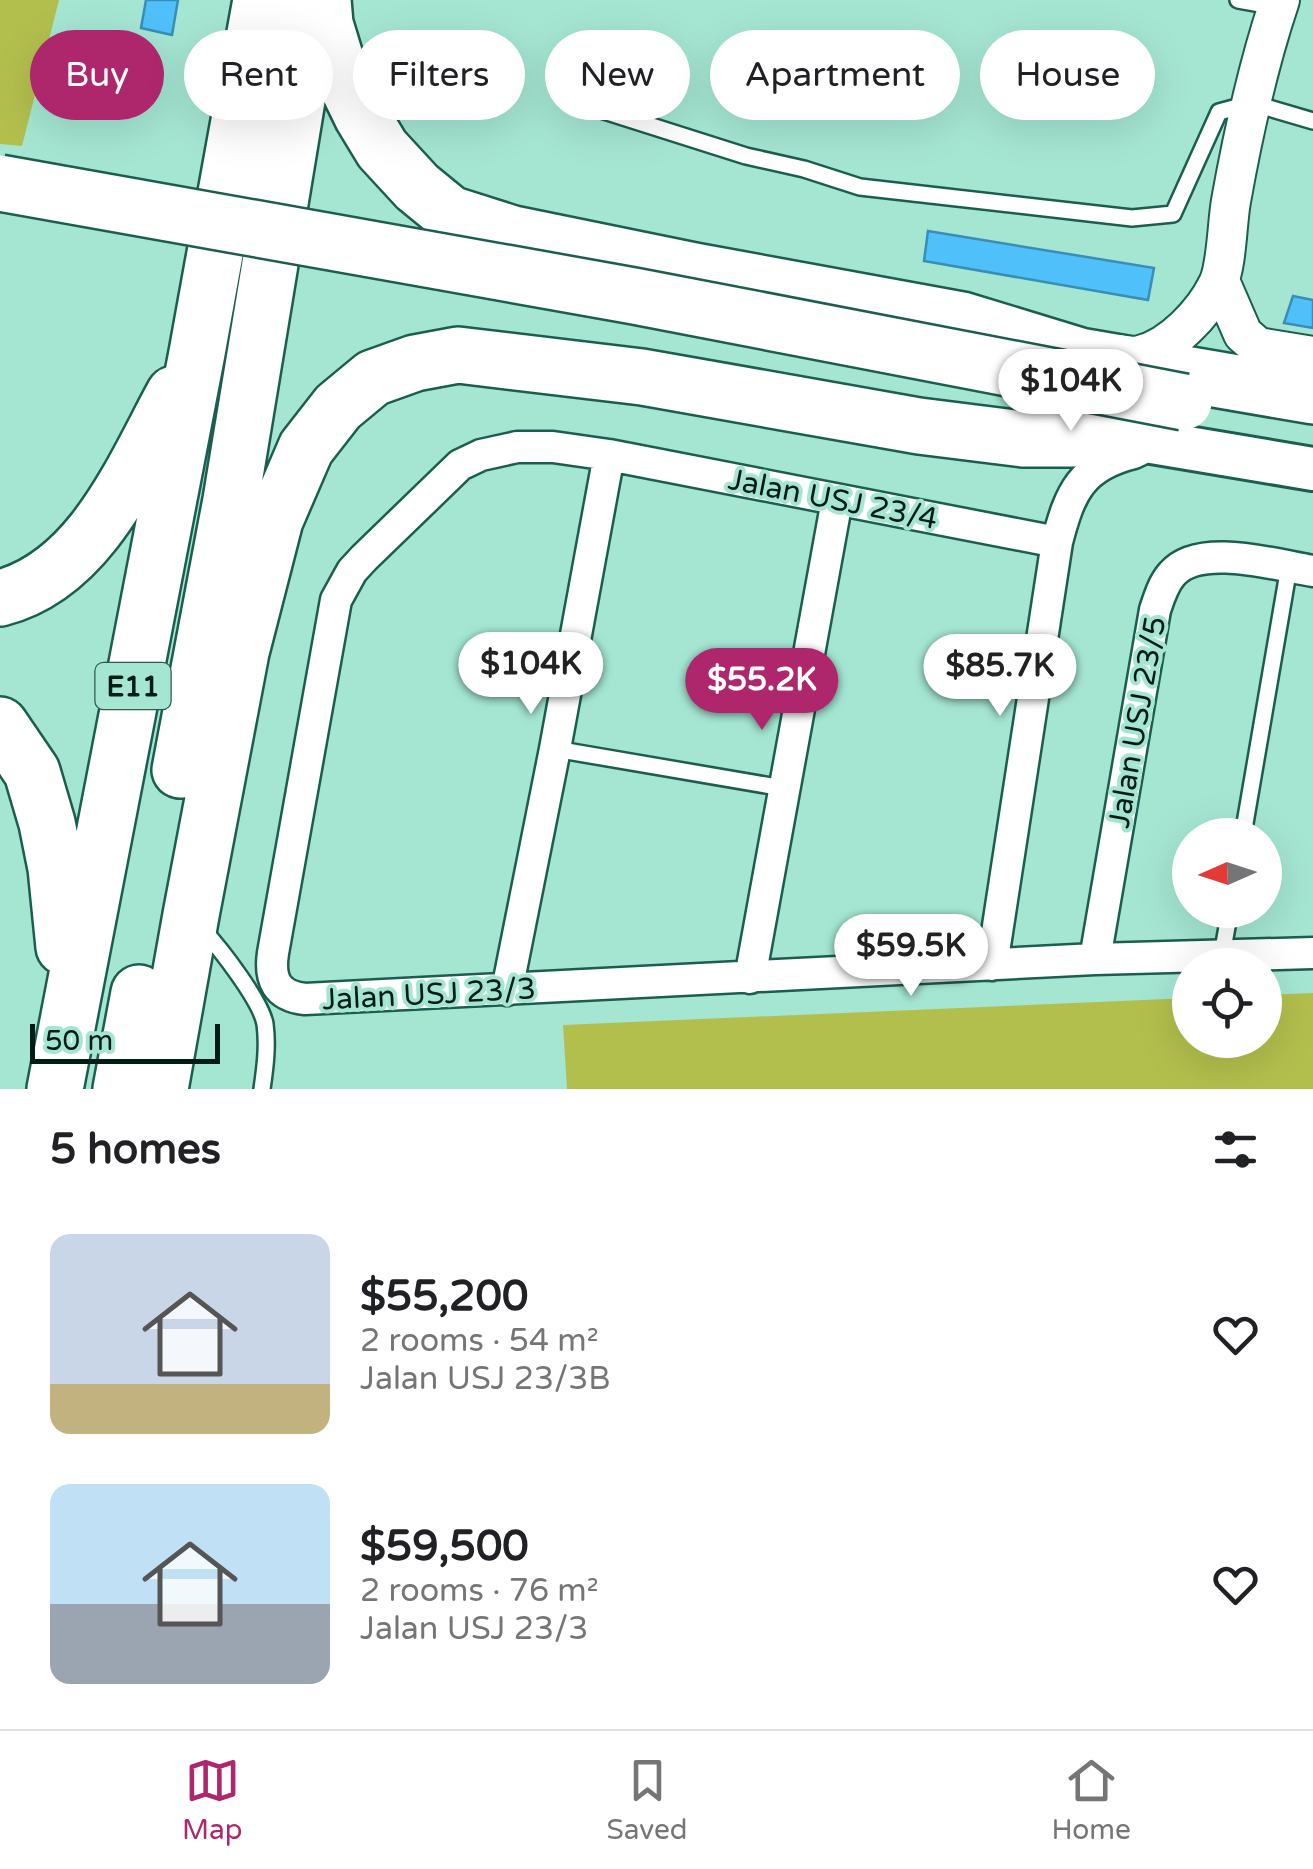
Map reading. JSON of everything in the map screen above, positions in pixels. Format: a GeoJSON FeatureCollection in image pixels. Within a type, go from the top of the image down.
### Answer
{"type":"FeatureCollection","features":[{"type":"Feature","properties":{"kind":"highway","name":"E11"},"geometry":{"type":"LineString","coordinates":[[55,1089],[261,0]]}},
{"type":"Feature","properties":{"kind":"highway","name":"E11"},"geometry":{"type":"LineString","coordinates":[[120,1089],[231,500],[314,0]]}},
{"type":"Feature","properties":{"kind":"highway"},"geometry":{"type":"LineString","coordinates":[[322,0],[324,24],[338,67],[362,116],[405,174],[450,214],[531,238],[962,320],[1080,356],[1313,396]]}},
{"type":"Feature","properties":{"kind":"highway"},"geometry":{"type":"LineString","coordinates":[[0,184],[634,296],[1166,429]]}},
{"type":"Feature","properties":{"kind":"highway"},"geometry":{"type":"LineString","coordinates":[[0,218],[394,287],[956,396],[1166,429]]}},
{"type":"Feature","properties":{"kind":"highway"},"geometry":{"type":"LineString","coordinates":[[0,598],[52,574],[112,509],[197,353]]}},
{"type":"Feature","properties":{"kind":"highway"},"geometry":{"type":"LineString","coordinates":[[160,1089],[242,652],[275,520],[306,448],[338,407],[373,378],[416,363],[458,355],[642,378],[919,426],[1023,439],[1166,429]]}},
{"type":"Feature","properties":{"kind":"highway"},"geometry":{"type":"LineString","coordinates":[[231,500],[242,652]]}},
{"type":"Feature","properties":{"kind":"highway"},"geometry":{"type":"LineString","coordinates":[[0,725],[32,772],[47,823],[62,910],[70,1020]]}},
{"type":"Feature","properties":{"kind":"main road"},"geometry":{"type":"LineString","coordinates":[[1166,429],[1313,419]]}},
{"type":"Feature","properties":{"kind":"main road"},"geometry":{"type":"LineString","coordinates":[[1166,429],[1313,469]]}},
{"type":"Feature","properties":{"kind":"street"},"geometry":{"type":"LineString","coordinates":[[1080,356],[1137,356],[1157,348],[1192,320],[1220,281],[1237,173],[1278,4]]}},
{"type":"Feature","properties":{"kind":"street"},"geometry":{"type":"LineString","coordinates":[[1220,281],[1243,334],[1258,347],[1313,356]]}},
{"type":"Feature","properties":{"kind":"street"},"geometry":{"type":"LineString","coordinates":[[992,965],[1057,542],[1066,508],[1073,492],[1096,468],[1133,453],[1166,429]]}},
{"type":"Feature","properties":{"kind":"street"},"geometry":{"type":"LineString","coordinates":[[1004,436],[1051,457],[1070,478],[1073,492]]}},
{"type":"Feature","properties":{"kind":"street","name":"Jalan USJ 23/3"},"geometry":{"type":"LineString","coordinates":[[609,455],[517,446],[481,455],[460,465],[352,572],[336,600],[331,622],[271,966],[278,987],[294,998],[306,999],[1172,957]]}},
{"type":"Feature","properties":{"kind":"street"},"geometry":{"type":"LineString","coordinates":[[507,990],[609,455]]}},
{"type":"Feature","properties":{"kind":"street","name":"Jalan USJ 23/4"},"geometry":{"type":"LineString","coordinates":[[609,455],[1057,542]]}},
{"type":"Feature","properties":{"kind":"street"},"geometry":{"type":"LineString","coordinates":[[750,978],[836,500]]}},
{"type":"Feature","properties":{"kind":"street","name":"Jalan USJ 23/5"},"geometry":{"type":"LineString","coordinates":[[1095,959],[1162,591],[1173,572],[1190,560],[1232,558],[1301,569]]}},
{"type":"Feature","properties":{"kind":"street","name":"Jalan USJ 23/3"},"geometry":{"type":"LineString","coordinates":[[1282,954],[1313,953]]}},
{"type":"Feature","properties":{"kind":"lane"},"geometry":{"type":"LineString","coordinates":[[1238,0],[1278,4]]}},
{"type":"Feature","properties":{"kind":"lane"},"geometry":{"type":"LineString","coordinates":[[632,120],[860,187],[1132,218],[1173,214],[1219,112],[1252,102],[1313,120]]}},
{"type":"Feature","properties":{"kind":"lane"},"geometry":{"type":"LineString","coordinates":[[1247,818],[1301,569]]}},
{"type":"Feature","properties":{"kind":"lane"},"geometry":{"type":"LineString","coordinates":[[556,749],[783,788]]}},
{"type":"Feature","properties":{"kind":"lane"},"geometry":{"type":"LineString","coordinates":[[190,915],[215,943],[265,1020],[262,1089]]}},
{"type":"Feature","properties":{"kind":"green space"},"geometry":{"type":"Polygon","coordinates":[[[0,0],[59,0],[51,30],[30,30],[30,114],[22,146],[0,144],[0,0]]]}},
{"type":"Feature","properties":{"kind":"green space"},"geometry":{"type":"Polygon","coordinates":[[[1313,993],[1313,1089],[567,1089],[563,1025],[1172,999],[1172,1058],[1282,1058],[1282,994],[1313,993]]]}},
{"type":"Feature","properties":{"kind":"water"},"geometry":{"type":"Polygon","coordinates":[[[146,0],[178,0],[172,35],[164,30],[141,28],[146,0]]]}},
{"type":"Feature","properties":{"kind":"water"},"geometry":{"type":"Polygon","coordinates":[[[928,231],[1154,268],[1148,300],[924,261],[928,231]]]}},
{"type":"Feature","properties":{"kind":"water"},"geometry":{"type":"Polygon","coordinates":[[[1293,296],[1313,300],[1313,328],[1284,323],[1293,296]]]}}]}
